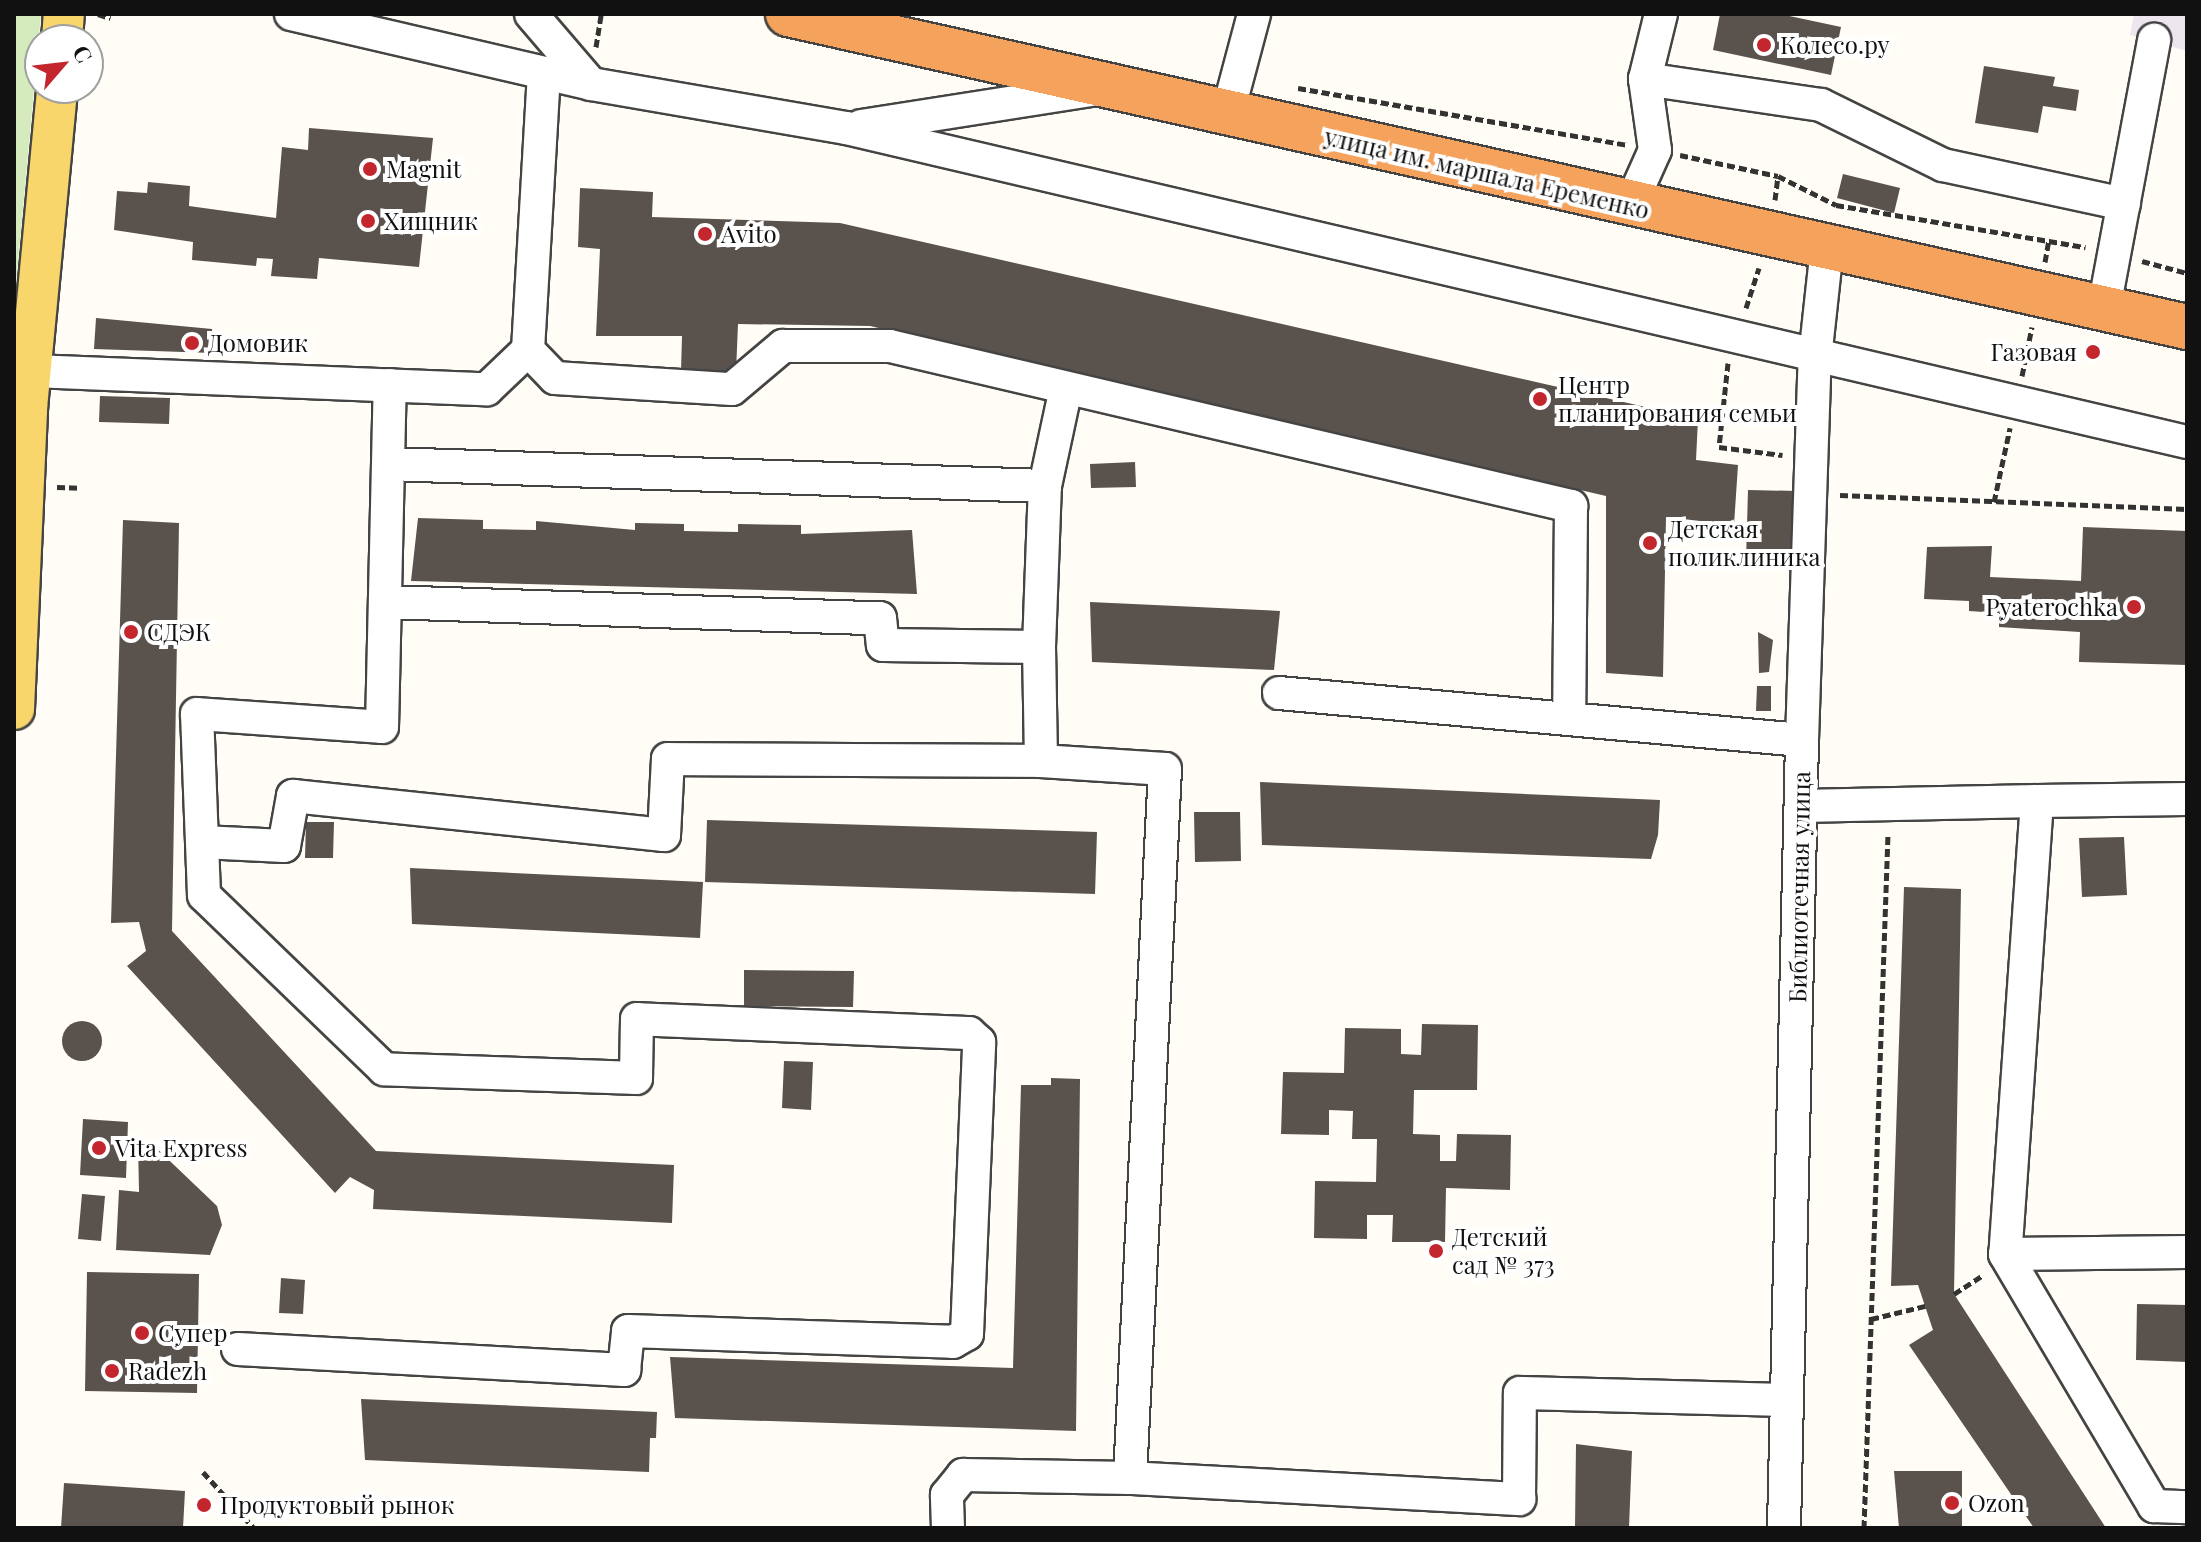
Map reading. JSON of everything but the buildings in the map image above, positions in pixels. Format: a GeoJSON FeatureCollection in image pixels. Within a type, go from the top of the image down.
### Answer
{"type":"FeatureCollection","features":[{"type":"Feature","properties":{"kind":"highway","name":"улица им. маршала Еременко"},"geometry":{"type":"LineString","coordinates":[[788,14],[1112,87],[1232,95],[1630,206],[2187,327]]}},
{"type":"Feature","properties":{"kind":"main road"},"geometry":{"type":"LineString","coordinates":[[14,709],[22,399],[55,104]]}},
{"type":"Feature","properties":{"kind":"street"},"geometry":{"type":"LineString","coordinates":[[291,14],[591,84],[846,128],[1815,358],[2187,442]]}},
{"type":"Feature","properties":{"kind":"street"},"geometry":{"type":"LineString","coordinates":[[531,14],[591,84]]}},
{"type":"Feature","properties":{"kind":"street"},"geometry":{"type":"LineString","coordinates":[[1232,95],[1254,14]]}},
{"type":"Feature","properties":{"kind":"street"},"geometry":{"type":"LineString","coordinates":[[1630,206],[1655,150],[1645,79],[1661,14]]}},
{"type":"Feature","properties":{"kind":"street"},"geometry":{"type":"LineString","coordinates":[[2104,308],[2154,40]]}},
{"type":"Feature","properties":{"kind":"street"},"geometry":{"type":"LineString","coordinates":[[22,399],[390,385],[487,389],[528,350],[544,73]]}},
{"type":"Feature","properties":{"kind":"street"},"geometry":{"type":"LineString","coordinates":[[1645,79],[1821,105],[1943,165],[2124,204]]}},
{"type":"Feature","properties":{"kind":"street"},"geometry":{"type":"LineString","coordinates":[[846,128],[1112,87]]}},
{"type":"Feature","properties":{"kind":"street","name":"Библиотечная улица"},"geometry":{"type":"LineString","coordinates":[[1784,1528],[1802,740],[1815,358],[1827,247]]}},
{"type":"Feature","properties":{"kind":"street"},"geometry":{"type":"LineString","coordinates":[[528,350],[555,378],[732,389],[783,346],[890,346],[1571,506],[1569,719]]}},
{"type":"Feature","properties":{"kind":"street"},"geometry":{"type":"LineString","coordinates":[[238,1349],[624,1370],[628,1331],[953,1342],[967,1334],[979,1042],[969,1033],[637,1019],[636,1078],[384,1069],[204,895],[197,714],[382,727],[390,385]]}},
{"type":"Feature","properties":{"kind":"street"},"geometry":{"type":"LineString","coordinates":[[1041,761],[1039,647],[1045,486],[1066,388]]}},
{"type":"Feature","properties":{"kind":"street"},"geometry":{"type":"LineString","coordinates":[[389,464],[1045,486]]}},
{"type":"Feature","properties":{"kind":"street"},"geometry":{"type":"LineString","coordinates":[[385,602],[880,618],[883,645],[1039,647]]}},
{"type":"Feature","properties":{"kind":"street"},"geometry":{"type":"LineString","coordinates":[[1279,693],[1802,740]]}},
{"type":"Feature","properties":{"kind":"street"},"geometry":{"type":"LineString","coordinates":[[202,842],[284,846],[293,796],[664,835],[668,759],[1041,761],[1165,769],[1130,1478]]}},
{"type":"Feature","properties":{"kind":"street"},"geometry":{"type":"LineString","coordinates":[[1801,806],[2187,799]]}},
{"type":"Feature","properties":{"kind":"street"},"geometry":{"type":"LineString","coordinates":[[2037,801],[2005,1254],[2148,1517],[2187,1507]]}},
{"type":"Feature","properties":{"kind":"street"},"geometry":{"type":"LineString","coordinates":[[2005,1254],[2187,1252]]}},
{"type":"Feature","properties":{"kind":"street"},"geometry":{"type":"LineString","coordinates":[[948,1528],[947,1495],[963,1475],[1130,1478],[1519,1499],[1520,1393],[1787,1400]]}},
{"type":"Feature","properties":{"kind":"path"},"geometry":{"type":"LineString","coordinates":[[98,14],[110,18]]}},
{"type":"Feature","properties":{"kind":"path"},"geometry":{"type":"LineString","coordinates":[[1232,95],[1655,150],[1778,176],[1836,205],[2113,254],[2187,273]]}},
{"type":"Feature","properties":{"kind":"path"},"geometry":{"type":"LineString","coordinates":[[51,487],[80,488]]}},
{"type":"Feature","properties":{"kind":"path"},"geometry":{"type":"LineString","coordinates":[[1811,494],[2187,509]]}},
{"type":"Feature","properties":{"kind":"path"},"geometry":{"type":"LineString","coordinates":[[1864,1528],[1889,804]]}},
{"type":"Feature","properties":{"kind":"path"},"geometry":{"type":"LineString","coordinates":[[1871,1319],[1925,1306]]}},
{"type":"Feature","properties":{"kind":"path"},"geometry":{"type":"LineString","coordinates":[[203,1472],[254,1528]]}},
{"type":"Feature","properties":{"kind":"shaded area"},"geometry":{"type":"Polygon","coordinates":[[[2134,14],[2187,14],[2187,51],[2130,35],[2134,14]]]}},
{"type":"Feature","properties":{"kind":"green space"},"geometry":{"type":"Polygon","coordinates":[[[14,14],[41,14],[40,24],[24,24],[24,104],[33,104],[14,305],[14,14]]]}},
{"type":"Feature","properties":{"kind":"place","name":"Колесо.ру"},"geometry":{"type":"Point","coordinates":[1764,45]}},
{"type":"Feature","properties":{"kind":"place","name":"Magnit"},"geometry":{"type":"Point","coordinates":[370,169]}},
{"type":"Feature","properties":{"kind":"place","name":"Хищник"},"geometry":{"type":"Point","coordinates":[368,221]}},
{"type":"Feature","properties":{"kind":"place","name":"Avito"},"geometry":{"type":"Point","coordinates":[705,234]}},
{"type":"Feature","properties":{"kind":"place","name":"Домовик"},"geometry":{"type":"Point","coordinates":[192,343]}},
{"type":"Feature","properties":{"kind":"place","name":"Газовая"},"geometry":{"type":"Point","coordinates":[2093,352]}},
{"type":"Feature","properties":{"kind":"place","name":"Центр планирования семьи"},"geometry":{"type":"Point","coordinates":[1540,399]}},
{"type":"Feature","properties":{"kind":"place","name":"Детская поликлиника"},"geometry":{"type":"Point","coordinates":[1650,543]}},
{"type":"Feature","properties":{"kind":"place","name":"Pyaterochka"},"geometry":{"type":"Point","coordinates":[2134,607]}},
{"type":"Feature","properties":{"kind":"place","name":"СДЭК"},"geometry":{"type":"Point","coordinates":[131,632]}},
{"type":"Feature","properties":{"kind":"place","name":"Vita Express"},"geometry":{"type":"Point","coordinates":[99,1148]}},
{"type":"Feature","properties":{"kind":"place","name":"Детский сад № 373"},"geometry":{"type":"Point","coordinates":[1436,1251]}},
{"type":"Feature","properties":{"kind":"place","name":"Супер"},"geometry":{"type":"Point","coordinates":[142,1333]}},
{"type":"Feature","properties":{"kind":"place","name":"Radezh"},"geometry":{"type":"Point","coordinates":[112,1371]}},
{"type":"Feature","properties":{"kind":"place","name":"Ozon"},"geometry":{"type":"Point","coordinates":[1952,1503]}},
{"type":"Feature","properties":{"kind":"place","name":"Продуктовый рынок"},"geometry":{"type":"Point","coordinates":[204,1505]}}]}
